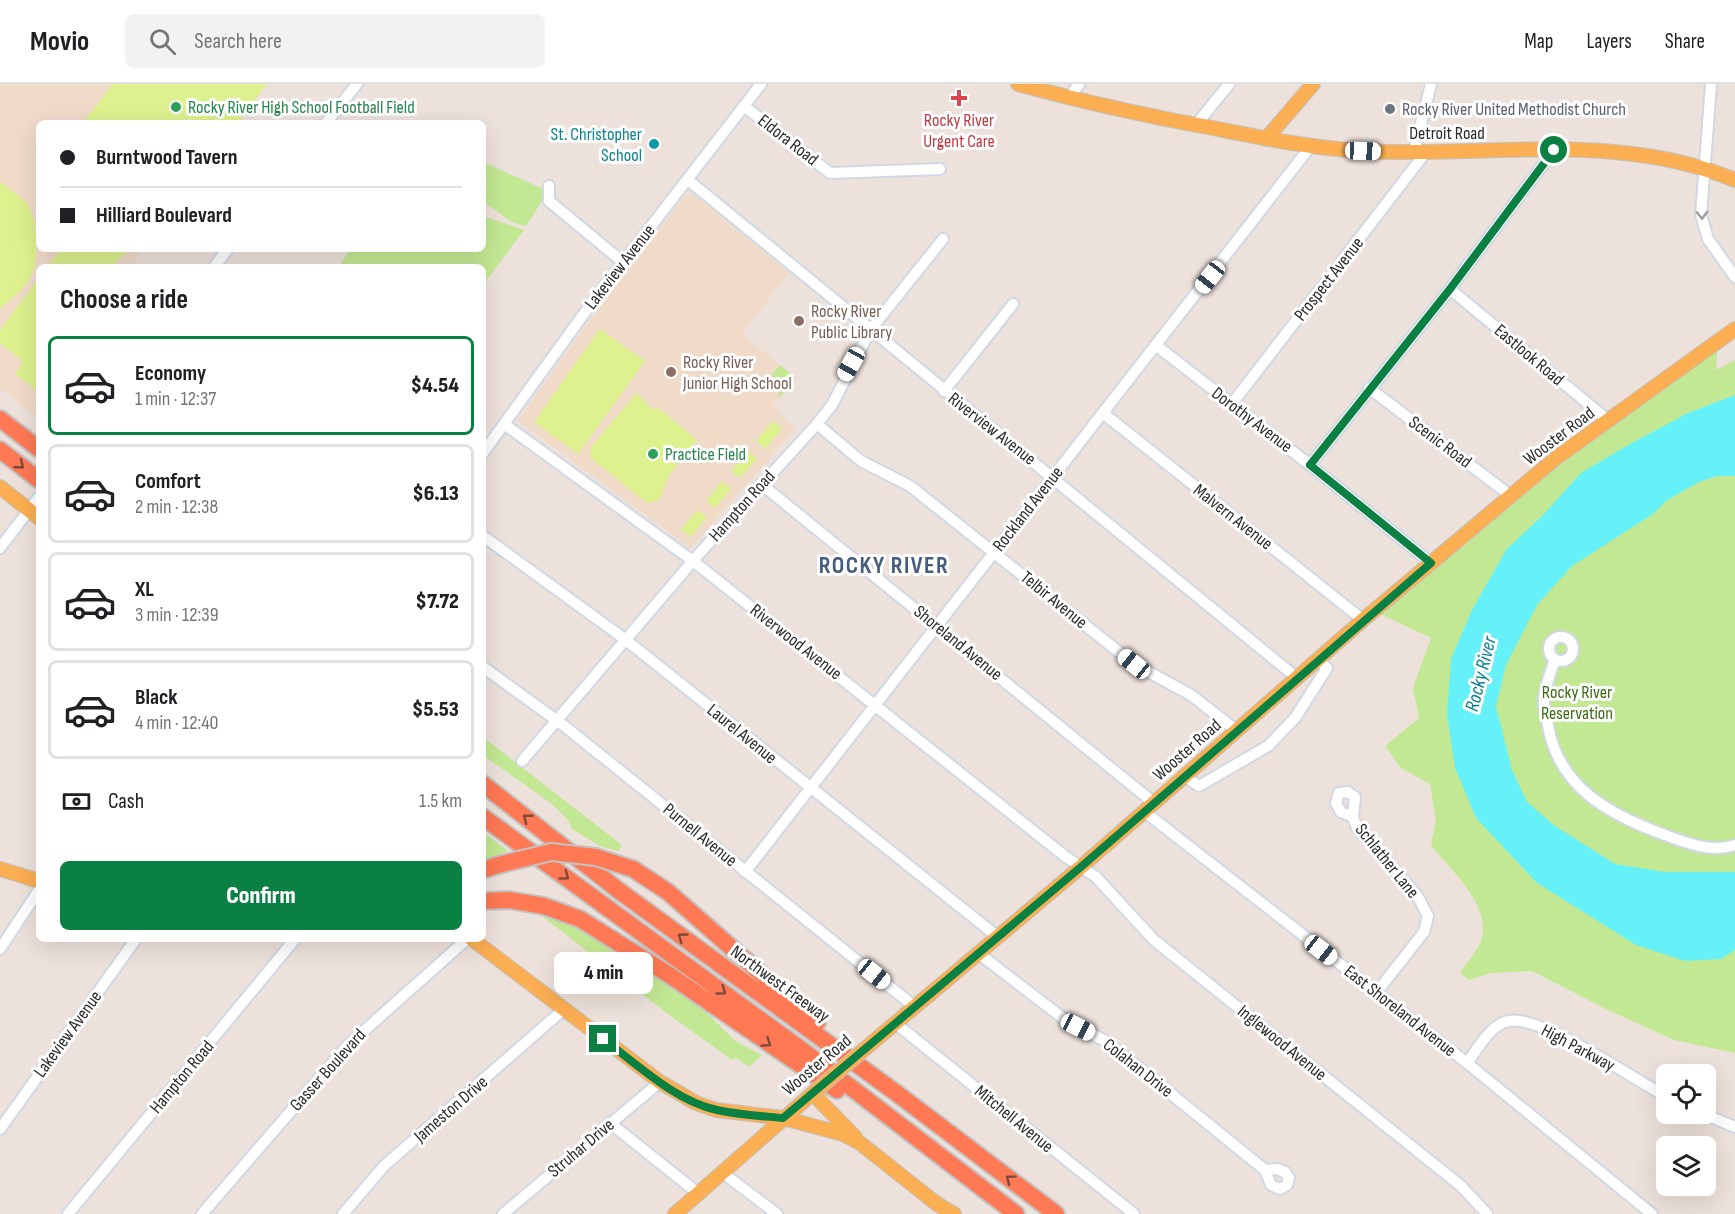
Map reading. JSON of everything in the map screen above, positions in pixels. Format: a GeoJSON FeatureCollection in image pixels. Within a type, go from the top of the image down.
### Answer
{"type":"FeatureCollection","features":[{"type":"Feature","properties":{"kind":"highway"},"geometry":{"type":"LineString","coordinates":[[0,419],[36,448]]}},
{"type":"Feature","properties":{"kind":"highway"},"geometry":{"type":"LineString","coordinates":[[0,450],[36,478]]}},
{"type":"Feature","properties":{"kind":"highway","name":"Northwest Freeway"},"geometry":{"type":"LineString","coordinates":[[486,786],[618,890],[899,1095],[1056,1214]]}},
{"type":"Feature","properties":{"kind":"highway"},"geometry":{"type":"LineString","coordinates":[[486,819],[787,1039],[1016,1214]]}},
{"type":"Feature","properties":{"kind":"highway"},"geometry":{"type":"LineString","coordinates":[[490,868],[551,852],[596,856],[633,869],[668,892],[899,1095]]}},
{"type":"Feature","properties":{"kind":"highway"},"geometry":{"type":"LineString","coordinates":[[486,901],[507,900],[544,906],[580,919],[668,974],[810,1074],[920,1141]]}},
{"type":"Feature","properties":{"kind":"highway"},"geometry":{"type":"LineString","coordinates":[[486,908],[507,900]]}},
{"type":"Feature","properties":{"kind":"main road","name":"Detroit Road"},"geometry":{"type":"LineString","coordinates":[[1018,84],[1069,98],[1310,147],[1420,152],[1606,150],[1647,154],[1704,168],[1735,180]]}},
{"type":"Feature","properties":{"kind":"main road"},"geometry":{"type":"LineString","coordinates":[[1266,139],[1313,84]]}},
{"type":"Feature","properties":{"kind":"main road","name":"Wooster Road"},"geometry":{"type":"LineString","coordinates":[[675,1214],[783,1118],[817,1094],[895,1023],[1082,866],[1363,620],[1556,458],[1735,329]]}},
{"type":"Feature","properties":{"kind":"main road"},"geometry":{"type":"LineString","coordinates":[[0,487],[36,506]]}},
{"type":"Feature","properties":{"kind":"main road"},"geometry":{"type":"LineString","coordinates":[[0,869],[36,880]]}},
{"type":"Feature","properties":{"kind":"main road"},"geometry":{"type":"LineString","coordinates":[[476,942],[660,1082],[696,1103],[716,1110],[783,1118],[843,1134],[860,1143]]}},
{"type":"Feature","properties":{"kind":"main road"},"geometry":{"type":"LineString","coordinates":[[817,1094],[860,1143],[940,1209],[954,1214]]}},
{"type":"Feature","properties":{"kind":"street"},"geometry":{"type":"LineString","coordinates":[[328,120],[357,84]]}},
{"type":"Feature","properties":{"kind":"street","name":"Lakeview Avenue"},"geometry":{"type":"LineString","coordinates":[[486,449],[760,84]]}},
{"type":"Feature","properties":{"kind":"street"},"geometry":{"type":"LineString","coordinates":[[1069,98],[1079,84]]}},
{"type":"Feature","properties":{"kind":"street"},"geometry":{"type":"LineString","coordinates":[[1196,125],[1229,84]]}},
{"type":"Feature","properties":{"kind":"street"},"geometry":{"type":"LineString","coordinates":[[1420,152],[1431,84]]}},
{"type":"Feature","properties":{"kind":"street"},"geometry":{"type":"LineString","coordinates":[[1711,84],[1704,168],[1703,226],[1719,257],[1735,278]]}},
{"type":"Feature","properties":{"kind":"street","name":"Eldora Road"},"geometry":{"type":"LineString","coordinates":[[744,106],[830,173],[940,169]]}},
{"type":"Feature","properties":{"kind":"street","name":"Rockland Avenue"},"geometry":{"type":"LineString","coordinates":[[745,872],[1310,147]]}},
{"type":"Feature","properties":{"kind":"street"},"geometry":{"type":"LineString","coordinates":[[1310,465],[1450,289],[1554,150]]}},
{"type":"Feature","properties":{"kind":"street","name":"Prospect Avenue"},"geometry":{"type":"LineString","coordinates":[[1231,405],[1420,152]]}},
{"type":"Feature","properties":{"kind":"street","name":"Riverview Avenue"},"geometry":{"type":"LineString","coordinates":[[688,180],[1297,678]]}},
{"type":"Feature","properties":{"kind":"street"},"geometry":{"type":"LineString","coordinates":[[549,186],[549,201],[624,263]]}},
{"type":"Feature","properties":{"kind":"street","name":"Hampton Road"},"geometry":{"type":"LineString","coordinates":[[522,761],[693,561],[817,424],[832,405],[871,330],[943,239]]}},
{"type":"Feature","properties":{"kind":"street"},"geometry":{"type":"LineString","coordinates":[[216,264],[226,252]]}},
{"type":"Feature","properties":{"kind":"street","name":"Eastlook Road"},"geometry":{"type":"LineString","coordinates":[[1450,289],[1609,421]]}},
{"type":"Feature","properties":{"kind":"street"},"geometry":{"type":"LineString","coordinates":[[944,391],[1013,304]]}},
{"type":"Feature","properties":{"kind":"street","name":"Dorothy Avenue"},"geometry":{"type":"LineString","coordinates":[[1156,346],[1310,465],[1431,563]]}},
{"type":"Feature","properties":{"kind":"street","name":"Scenic Road"},"geometry":{"type":"LineString","coordinates":[[1369,388],[1511,496]]}},
{"type":"Feature","properties":{"kind":"street","name":"Malvern Avenue"},"geometry":{"type":"LineString","coordinates":[[1103,413],[1363,620]]}},
{"type":"Feature","properties":{"kind":"street","name":"Riverwood Avenue"},"geometry":{"type":"LineString","coordinates":[[504,424],[693,561],[1066,857],[1082,866]]}},
{"type":"Feature","properties":{"kind":"street","name":"Telbir Avenue"},"geometry":{"type":"LineString","coordinates":[[817,424],[861,461],[910,486],[1134,664],[1191,694],[1236,730]]}},
{"type":"Feature","properties":{"kind":"street","name":"Shoreland Avenue"},"geometry":{"type":"LineString","coordinates":[[761,484],[937,627],[1150,807]]}},
{"type":"Feature","properties":{"kind":"street"},"geometry":{"type":"LineString","coordinates":[[0,548],[36,506]]}},
{"type":"Feature","properties":{"kind":"street","name":"Laurel Avenue"},"geometry":{"type":"LineString","coordinates":[[486,538],[626,640],[998,937]]}},
{"type":"Feature","properties":{"kind":"street"},"geometry":{"type":"LineString","coordinates":[[1555,659],[1544,700],[1552,748],[1576,784],[1589,797],[1618,816],[1650,829],[1715,849],[1735,845]]}},
{"type":"Feature","properties":{"kind":"street"},"geometry":{"type":"LineString","coordinates":[[1184,776],[1199,786],[1268,746],[1295,718],[1327,668],[1318,660]]}},
{"type":"Feature","properties":{"kind":"street","name":"Purnell Avenue"},"geometry":{"type":"LineString","coordinates":[[486,669],[557,720],[915,1006]]}},
{"type":"Feature","properties":{"kind":"street","name":"East Shoreland Avenue"},"geometry":{"type":"LineString","coordinates":[[1150,807],[1376,993],[1467,1063],[1652,1214]]}},
{"type":"Feature","properties":{"kind":"street","name":"Schlather Lane"},"geometry":{"type":"LineString","coordinates":[[1353,817],[1358,828],[1418,897],[1428,916],[1424,932],[1376,993]]}},
{"type":"Feature","properties":{"kind":"street","name":"Inglewood Avenue"},"geometry":{"type":"LineString","coordinates":[[1082,866],[1096,877],[1154,940],[1461,1186],[1487,1214]]}},
{"type":"Feature","properties":{"kind":"street"},"geometry":{"type":"LineString","coordinates":[[0,949],[36,895]]}},
{"type":"Feature","properties":{"kind":"street","name":"Lakeview Avenue"},"geometry":{"type":"LineString","coordinates":[[0,1129],[134,942]]}},
{"type":"Feature","properties":{"kind":"street","name":"Hampton Road"},"geometry":{"type":"LineString","coordinates":[[68,1214],[293,942]]}},
{"type":"Feature","properties":{"kind":"street","name":"Gasser Boulevard"},"geometry":{"type":"LineString","coordinates":[[202,1214],[347,1046],[464,942]]}},
{"type":"Feature","properties":{"kind":"street","name":"Colahan Drive"},"geometry":{"type":"LineString","coordinates":[[978,953],[1064,1019],[1107,1042],[1265,1170]]}},
{"type":"Feature","properties":{"kind":"street","name":"Jameston Drive"},"geometry":{"type":"LineString","coordinates":[[344,1214],[384,1166],[564,1009]]}},
{"type":"Feature","properties":{"kind":"street","name":"High Parkway"},"geometry":{"type":"LineString","coordinates":[[1467,1063],[1494,1028],[1508,1021],[1524,1021],[1546,1028],[1656,1090]]}},
{"type":"Feature","properties":{"kind":"street","name":"Mitchell Avenue"},"geometry":{"type":"LineString","coordinates":[[895,1023],[1134,1214]]}},
{"type":"Feature","properties":{"kind":"street","name":"Struhar Drive"},"geometry":{"type":"LineString","coordinates":[[503,1214],[660,1082]]}},
{"type":"Feature","properties":{"kind":"street"},"geometry":{"type":"LineString","coordinates":[[1716,1119],[1735,1127]]}},
{"type":"Feature","properties":{"kind":"street"},"geometry":{"type":"LineString","coordinates":[[610,1123],[699,1194]]}},
{"type":"Feature","properties":{"kind":"street"},"geometry":{"type":"LineString","coordinates":[[723,1173],[777,1214]]}},
{"type":"Feature","properties":{"kind":"shaded area"},"geometry":{"type":"Polygon","coordinates":[[[0,84],[267,84],[240,120],[36,120],[36,252],[141,252],[132,264],[36,264],[36,417],[0,389],[0,84]]]}},
{"type":"Feature","properties":{"kind":"shaded area","name":"Rocky River Junior High School"},"geometry":{"type":"Polygon","coordinates":[[[692,193],[789,273],[742,334],[796,378],[773,406],[795,429],[691,548],[518,421],[593,316],[686,195],[692,193]]]}},
{"type":"Feature","properties":{"kind":"green space"},"geometry":{"type":"Polygon","coordinates":[[[113,84],[267,84],[240,120],[85,120],[113,84]]]}},
{"type":"Feature","properties":{"kind":"green space"},"geometry":{"type":"Polygon","coordinates":[[[486,163],[543,189],[546,195],[526,226],[512,222],[486,205],[486,163]]]}},
{"type":"Feature","properties":{"kind":"green space"},"geometry":{"type":"Polygon","coordinates":[[[0,182],[23,199],[30,209],[35,227],[36,258],[32,274],[26,284],[0,308],[0,182]]]}},
{"type":"Feature","properties":{"kind":"green space"},"geometry":{"type":"Polygon","coordinates":[[[486,217],[524,230],[486,281],[486,264],[340,264],[349,252],[486,252],[486,217]]]}},
{"type":"Feature","properties":{"kind":"green space"},"geometry":{"type":"Polygon","coordinates":[[[59,252],[127,252],[114,264],[50,264],[59,252]]]}},
{"type":"Feature","properties":{"kind":"green space"},"geometry":{"type":"Polygon","coordinates":[[[36,282],[36,390],[15,374],[23,361],[0,343],[0,330],[36,282]]]}},
{"type":"Feature","properties":{"kind":"green space"},"geometry":{"type":"Polygon","coordinates":[[[600,329],[645,361],[578,454],[534,422],[600,329]]]}},
{"type":"Feature","properties":{"kind":"green space","name":"Rocky River Reservation"},"geometry":{"type":"Polygon","coordinates":[[[1718,342],[1716,370],[1735,360],[1735,1053],[1674,1040],[1606,1009],[1532,971],[1491,973],[1469,980],[1460,973],[1481,941],[1483,928],[1481,915],[1468,890],[1431,845],[1436,820],[1430,784],[1401,768],[1385,746],[1419,718],[1413,688],[1431,638],[1378,613],[1463,537],[1718,342]]]}},
{"type":"Feature","properties":{"kind":"green space"},"geometry":{"type":"Polygon","coordinates":[[[780,365],[796,378],[780,397],[771,376],[780,365]]]}},
{"type":"Feature","properties":{"kind":"green space","name":"Practice Field"},"geometry":{"type":"Polygon","coordinates":[[[637,393],[653,410],[657,407],[697,440],[668,477],[659,500],[647,503],[591,458],[590,448],[637,393]]]}},
{"type":"Feature","properties":{"kind":"green space"},"geometry":{"type":"Polygon","coordinates":[[[773,421],[782,429],[765,449],[756,441],[773,421]]]}},
{"type":"Feature","properties":{"kind":"green space"},"geometry":{"type":"Polygon","coordinates":[[[748,451],[757,459],[740,478],[731,471],[748,451]]]}},
{"type":"Feature","properties":{"kind":"green space"},"geometry":{"type":"Polygon","coordinates":[[[722,481],[731,489],[715,508],[706,501],[722,481]]]}},
{"type":"Feature","properties":{"kind":"green space"},"geometry":{"type":"Polygon","coordinates":[[[698,510],[707,517],[690,537],[681,529],[698,510]]]}},
{"type":"Feature","properties":{"kind":"green space"},"geometry":{"type":"Polygon","coordinates":[[[486,739],[622,845],[618,851],[600,846],[572,829],[568,820],[552,804],[487,758],[486,739]]]}},
{"type":"Feature","properties":{"kind":"green space"},"geometry":{"type":"Polygon","coordinates":[[[486,834],[508,851],[486,859],[486,834]]]}},
{"type":"Feature","properties":{"kind":"green space"},"geometry":{"type":"Polygon","coordinates":[[[524,908],[559,919],[601,939],[698,1004],[735,1041],[762,1055],[749,1067],[736,1058],[732,1060],[664,1011],[542,916],[524,908]]]}},
{"type":"Feature","properties":{"kind":"water","name":"Rocky River"},"geometry":{"type":"Polygon","coordinates":[[[1735,395],[1735,476],[1717,476],[1699,482],[1666,501],[1653,514],[1572,566],[1537,605],[1506,665],[1496,706],[1512,770],[1527,802],[1555,826],[1615,864],[1665,872],[1735,872],[1735,950],[1721,959],[1685,961],[1636,945],[1537,883],[1476,818],[1455,768],[1447,714],[1451,659],[1472,610],[1506,550],[1543,515],[1581,473],[1688,413],[1735,395]]]}},
{"type":"Feature","properties":{"kind":"place","name":"Rocky River Urgent Care"},"geometry":{"type":"Point","coordinates":[959,98]}},
{"type":"Feature","properties":{"kind":"place","name":"Rocky River High School Football Field"},"geometry":{"type":"Point","coordinates":[176,107]}},
{"type":"Feature","properties":{"kind":"place","name":"Rocky River United Methodist Church"},"geometry":{"type":"Point","coordinates":[1390,109]}},
{"type":"Feature","properties":{"kind":"place","name":"St. Christopher School"},"geometry":{"type":"Point","coordinates":[654,144]}},
{"type":"Feature","properties":{"kind":"place","name":"Rocky River Public Library"},"geometry":{"type":"Point","coordinates":[799,321]}},
{"type":"Feature","properties":{"kind":"place","name":"Rocky River Junior High School"},"geometry":{"type":"Point","coordinates":[671,372]}},
{"type":"Feature","properties":{"kind":"place","name":"Practice Field"},"geometry":{"type":"Point","coordinates":[653,454]}},
{"type":"Feature","properties":{"kind":"district","name":"ROCKY RIVER"},"geometry":{"type":"Point","coordinates":[884,565]}},
{"type":"Feature","properties":{"kind":"route"},"geometry":{"type":"LineString","coordinates":[[603,1039],[660,1082],[696,1103],[716,1110],[783,1118],[1082,866],[1431,563],[1310,465],[1450,289],[1554,150]]}}]}
